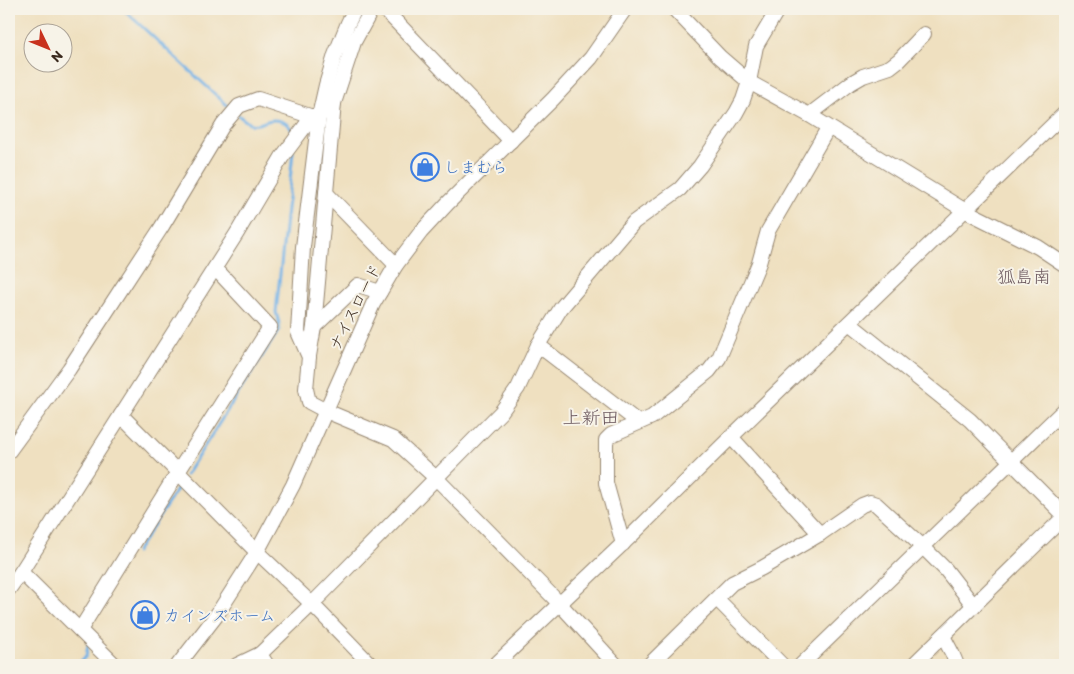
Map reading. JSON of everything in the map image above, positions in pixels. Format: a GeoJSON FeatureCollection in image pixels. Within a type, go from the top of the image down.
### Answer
{"type":"FeatureCollection","features":[{"type":"Feature","properties":{"kind":"street"},"geometry":{"type":"LineString","coordinates":[[309,357],[298,332],[314,116],[335,55],[355,9]]}},
{"type":"Feature","properties":{"kind":"street"},"geometry":{"type":"LineString","coordinates":[[372,9],[354,42],[334,103],[314,327],[306,389],[309,402],[393,439],[436,478],[560,604],[616,665]]}},
{"type":"Feature","properties":{"kind":"street"},"geometry":{"type":"LineString","coordinates":[[384,9],[511,141]]}},
{"type":"Feature","properties":{"kind":"street","name":"ナイスロード"},"geometry":{"type":"LineString","coordinates":[[178,665],[216,616],[257,552],[293,485],[373,304],[396,265],[421,232],[448,203],[553,99],[591,58],[625,9]]}},
{"type":"Feature","properties":{"kind":"street"},"geometry":{"type":"LineString","coordinates":[[674,9],[720,57],[749,82],[809,115],[964,210],[1038,247],[1065,265]]}},
{"type":"Feature","properties":{"kind":"street"},"geometry":{"type":"LineString","coordinates":[[237,665],[263,660],[312,604],[501,412],[518,388],[538,346],[560,308],[634,222],[680,189],[700,166],[743,100],[749,82],[756,46],[778,9]]}},
{"type":"Feature","properties":{"kind":"street"},"geometry":{"type":"LineString","coordinates":[[809,115],[851,83],[863,76],[890,67],[924,34]]}},
{"type":"Feature","properties":{"kind":"street"},"geometry":{"type":"LineString","coordinates":[[9,451],[100,322],[161,228],[223,125],[239,106],[258,99],[314,116]]}},
{"type":"Feature","properties":{"kind":"street"},"geometry":{"type":"LineString","coordinates":[[9,589],[238,233],[282,157],[314,116],[334,103]]}},
{"type":"Feature","properties":{"kind":"street"},"geometry":{"type":"LineString","coordinates":[[495,665],[623,544],[1065,113]]}},
{"type":"Feature","properties":{"kind":"street"},"geometry":{"type":"LineString","coordinates":[[623,544],[606,483],[606,440],[611,434],[658,412],[709,371],[719,358],[759,263],[768,231],[828,128]]}},
{"type":"Feature","properties":{"kind":"street"},"geometry":{"type":"LineString","coordinates":[[326,193],[396,265]]}},
{"type":"Feature","properties":{"kind":"street"},"geometry":{"type":"LineString","coordinates":[[80,630],[270,327],[215,268]]}},
{"type":"Feature","properties":{"kind":"street"},"geometry":{"type":"LineString","coordinates":[[314,327],[358,285],[380,292]]}},
{"type":"Feature","properties":{"kind":"street"},"geometry":{"type":"LineString","coordinates":[[849,323],[966,416],[1064,515],[971,603],[943,636],[913,665]]}},
{"type":"Feature","properties":{"kind":"street"},"geometry":{"type":"LineString","coordinates":[[538,346],[638,422]]}},
{"type":"Feature","properties":{"kind":"street"},"geometry":{"type":"LineString","coordinates":[[801,665],[1065,409]]}},
{"type":"Feature","properties":{"kind":"street"},"geometry":{"type":"LineString","coordinates":[[121,415],[371,665]]}},
{"type":"Feature","properties":{"kind":"street"},"geometry":{"type":"LineString","coordinates":[[731,437],[820,534]]}},
{"type":"Feature","properties":{"kind":"street"},"geometry":{"type":"LineString","coordinates":[[648,665],[732,583],[820,534],[862,505],[870,502],[876,504],[946,570],[971,603]]}},
{"type":"Feature","properties":{"kind":"street"},"geometry":{"type":"LineString","coordinates":[[21,572],[115,665]]}},
{"type":"Feature","properties":{"kind":"street"},"geometry":{"type":"LineString","coordinates":[[717,599],[782,665]]}},
{"type":"Feature","properties":{"kind":"street"},"geometry":{"type":"LineString","coordinates":[[943,636],[957,665]]}},
{"type":"Feature","properties":{"kind":"waterway"},"geometry":{"type":"LineString","coordinates":[[123,9],[231,109]]}},
{"type":"Feature","properties":{"kind":"waterway"},"geometry":{"type":"LineString","coordinates":[[238,115],[253,125],[271,120],[283,122],[289,126],[293,133]]}},
{"type":"Feature","properties":{"kind":"waterway"},"geometry":{"type":"LineString","coordinates":[[186,475],[279,330],[276,312],[293,152]]}},
{"type":"Feature","properties":{"kind":"waterway"},"geometry":{"type":"LineString","coordinates":[[136,552],[182,482]]}},
{"type":"Feature","properties":{"kind":"waterway"},"geometry":{"type":"LineString","coordinates":[[77,665],[86,656],[88,645]]}},
{"type":"Feature","properties":{"kind":"place","name":"しまむら"},"geometry":{"type":"Point","coordinates":[425,167]}},
{"type":"Feature","properties":{"kind":"place","name":"カインズホーム"},"geometry":{"type":"Point","coordinates":[145,615]}},
{"type":"Feature","properties":{"kind":"district","name":"狐島南"},"geometry":{"type":"Point","coordinates":[1024,277]}},
{"type":"Feature","properties":{"kind":"district","name":"上新田"},"geometry":{"type":"Point","coordinates":[591,417]}}]}
